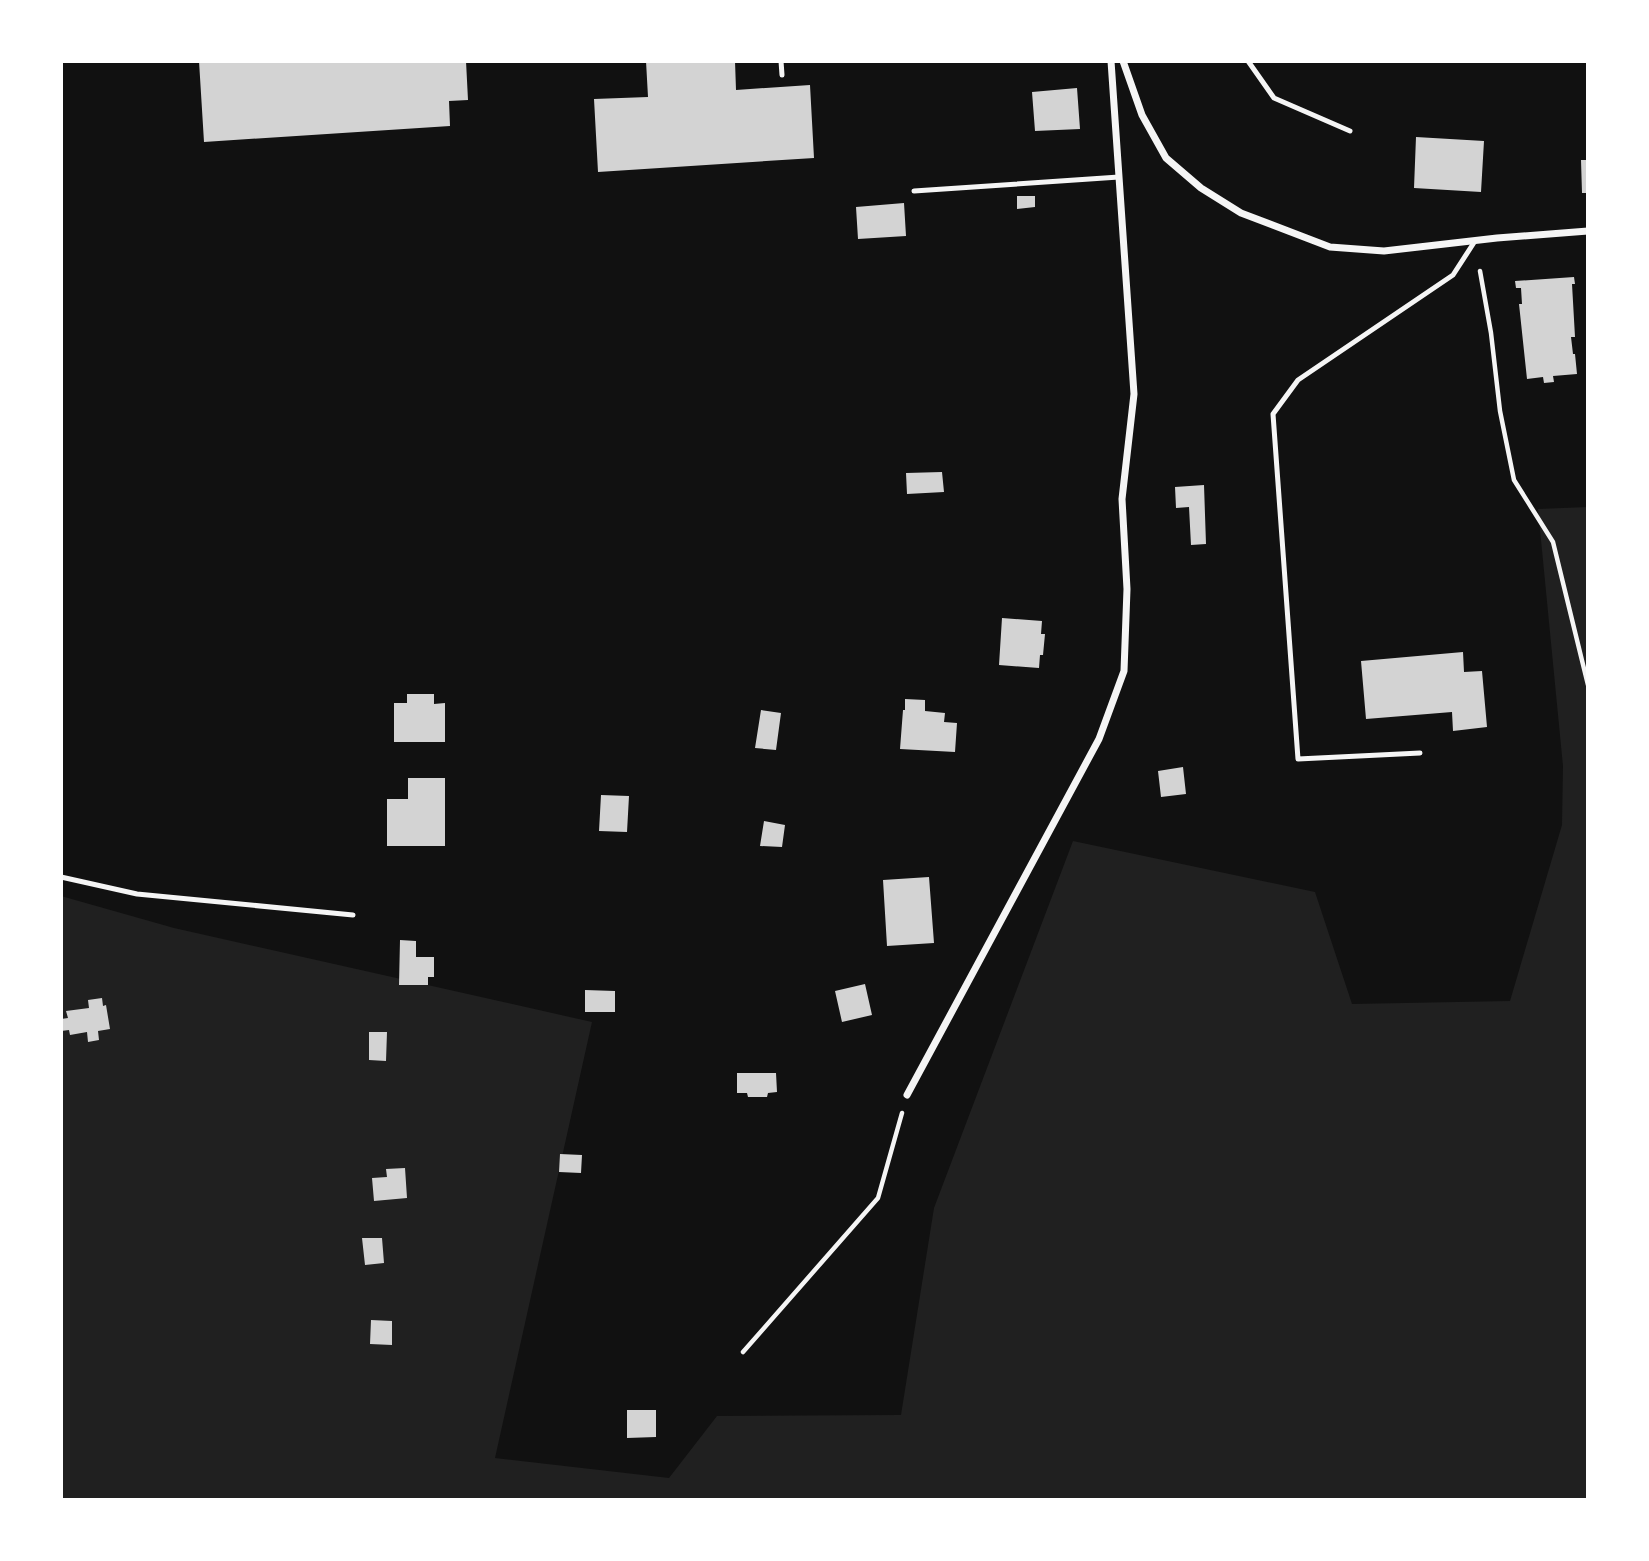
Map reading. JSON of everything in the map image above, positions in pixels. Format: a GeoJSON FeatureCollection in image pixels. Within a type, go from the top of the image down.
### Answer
{"type":"FeatureCollection","features":[{"type":"Feature","properties":{"kind":"street"},"geometry":{"type":"LineString","coordinates":[[907,1095],[1099,739],[1124,671],[1127,589],[1122,499],[1134,394],[1111,61]]}},
{"type":"Feature","properties":{"kind":"street"},"geometry":{"type":"LineString","coordinates":[[1123,61],[1142,115],[1166,158],[1201,188],[1241,213],[1330,247],[1384,251],[1588,231]]}},
{"type":"Feature","properties":{"kind":"lane"},"geometry":{"type":"LineString","coordinates":[[781,61],[782,75]]}},
{"type":"Feature","properties":{"kind":"lane"},"geometry":{"type":"LineString","coordinates":[[1248,61],[1274,98],[1350,131]]}},
{"type":"Feature","properties":{"kind":"lane"},"geometry":{"type":"LineString","coordinates":[[914,191],[1119,177]]}},
{"type":"Feature","properties":{"kind":"lane"},"geometry":{"type":"LineString","coordinates":[[1420,752],[1298,759],[1273,414],[1298,380],[1453,275],[1475,241]]}},
{"type":"Feature","properties":{"kind":"lane"},"geometry":{"type":"LineString","coordinates":[[61,877],[137,894],[354,915]]}},
{"type":"Feature","properties":{"kind":"path"},"geometry":{"type":"LineString","coordinates":[[1475,241],[1491,333],[1500,411],[1514,480],[1553,541],[1588,685]]}},
{"type":"Feature","properties":{"kind":"path"},"geometry":{"type":"LineString","coordinates":[[743,1352],[878,1198],[907,1095]]}},
{"type":"Feature","properties":{"kind":"shaded area"},"geometry":{"type":"Polygon","coordinates":[[[1588,507],[1588,1500],[61,1500],[61,896],[174,928],[592,1022],[495,1458],[669,1478],[717,1416],[901,1415],[934,1208],[1073,841],[1315,892],[1352,1004],[1510,1001],[1562,825],[1563,766],[1538,509],[1588,507]]]}},
{"type":"Feature","properties":{"kind":"building"},"geometry":{"type":"Polygon","coordinates":[[[199,61],[466,61],[468,100],[449,101],[450,126],[204,142],[199,61]]]}},
{"type":"Feature","properties":{"kind":"building"},"geometry":{"type":"Polygon","coordinates":[[[646,61],[735,61],[736,90],[810,85],[814,158],[598,172],[594,99],[648,97],[646,61]]]}},
{"type":"Feature","properties":{"kind":"building"},"geometry":{"type":"Polygon","coordinates":[[[1077,88],[1080,129],[1035,131],[1032,92],[1077,88]]]}},
{"type":"Feature","properties":{"kind":"building"},"geometry":{"type":"Polygon","coordinates":[[[1416,137],[1484,141],[1481,192],[1414,188],[1416,137]]]}},
{"type":"Feature","properties":{"kind":"building"},"geometry":{"type":"Polygon","coordinates":[[[1581,160],[1588,160],[1588,193],[1582,193],[1581,160]]]}},
{"type":"Feature","properties":{"kind":"building"},"geometry":{"type":"Polygon","coordinates":[[[1017,196],[1035,196],[1035,207],[1017,209],[1017,196]]]}},
{"type":"Feature","properties":{"kind":"building"},"geometry":{"type":"Polygon","coordinates":[[[904,203],[906,236],[858,239],[856,207],[904,203]]]}},
{"type":"Feature","properties":{"kind":"building"},"geometry":{"type":"Polygon","coordinates":[[[1574,277],[1575,284],[1572,284],[1575,337],[1571,337],[1577,374],[1553,376],[1554,382],[1544,383],[1543,377],[1527,379],[1519,304],[1522,304],[1521,288],[1516,288],[1515,281],[1574,277]]]}},
{"type":"Feature","properties":{"kind":"building"},"geometry":{"type":"Polygon","coordinates":[[[942,472],[944,492],[907,494],[906,473],[942,472]]]}},
{"type":"Feature","properties":{"kind":"building"},"geometry":{"type":"Polygon","coordinates":[[[1204,485],[1206,544],[1191,545],[1189,507],[1176,508],[1175,487],[1204,485]]]}},
{"type":"Feature","properties":{"kind":"building"},"geometry":{"type":"Polygon","coordinates":[[[1002,618],[1042,621],[1041,634],[1045,634],[1039,668],[999,665],[1002,618]]]}},
{"type":"Feature","properties":{"kind":"building"},"geometry":{"type":"Polygon","coordinates":[[[1463,652],[1464,672],[1482,671],[1487,727],[1453,731],[1452,712],[1366,719],[1361,661],[1463,652]]]}},
{"type":"Feature","properties":{"kind":"building"},"geometry":{"type":"Polygon","coordinates":[[[407,694],[434,694],[434,704],[445,703],[445,742],[394,742],[394,703],[407,703],[407,694]]]}},
{"type":"Feature","properties":{"kind":"building"},"geometry":{"type":"Polygon","coordinates":[[[905,699],[925,700],[925,711],[945,713],[944,722],[957,723],[955,752],[900,749],[905,699]]]}},
{"type":"Feature","properties":{"kind":"building"},"geometry":{"type":"Polygon","coordinates":[[[761,710],[781,713],[776,750],[755,748],[761,710]]]}},
{"type":"Feature","properties":{"kind":"building"},"geometry":{"type":"Polygon","coordinates":[[[1183,767],[1186,794],[1161,797],[1158,771],[1183,767]]]}},
{"type":"Feature","properties":{"kind":"building"},"geometry":{"type":"Polygon","coordinates":[[[408,778],[445,778],[445,846],[387,846],[387,799],[408,799],[408,778]]]}},
{"type":"Feature","properties":{"kind":"building"},"geometry":{"type":"Polygon","coordinates":[[[601,795],[629,796],[627,832],[599,831],[601,795]]]}},
{"type":"Feature","properties":{"kind":"building"},"geometry":{"type":"Polygon","coordinates":[[[764,821],[785,825],[782,847],[760,846],[764,821]]]}},
{"type":"Feature","properties":{"kind":"building"},"geometry":{"type":"Polygon","coordinates":[[[929,877],[934,943],[887,946],[883,880],[929,877]]]}},
{"type":"Feature","properties":{"kind":"building"},"geometry":{"type":"Polygon","coordinates":[[[400,940],[416,941],[416,957],[434,957],[434,977],[428,977],[428,985],[399,985],[400,940]]]}},
{"type":"Feature","properties":{"kind":"building"},"geometry":{"type":"Polygon","coordinates":[[[865,984],[872,1015],[842,1022],[835,991],[865,984]]]}},
{"type":"Feature","properties":{"kind":"building"},"geometry":{"type":"Polygon","coordinates":[[[585,990],[615,991],[615,1012],[585,1012],[585,990]]]}},
{"type":"Feature","properties":{"kind":"building"},"geometry":{"type":"Polygon","coordinates":[[[102,998],[103,1006],[106,1005],[110,1029],[98,1031],[99,1040],[88,1042],[87,1032],[70,1035],[69,1030],[61,1031],[61,1019],[68,1018],[66,1011],[89,1008],[88,1000],[102,998]]]}},
{"type":"Feature","properties":{"kind":"building"},"geometry":{"type":"Polygon","coordinates":[[[369,1032],[387,1032],[386,1061],[369,1060],[369,1032]]]}},
{"type":"Feature","properties":{"kind":"building"},"geometry":{"type":"Polygon","coordinates":[[[737,1073],[776,1073],[777,1092],[768,1093],[767,1097],[748,1097],[747,1093],[737,1093],[737,1073]]]}},
{"type":"Feature","properties":{"kind":"building"},"geometry":{"type":"Polygon","coordinates":[[[560,1154],[582,1155],[581,1173],[559,1172],[560,1154]]]}},
{"type":"Feature","properties":{"kind":"building"},"geometry":{"type":"Polygon","coordinates":[[[405,1168],[407,1198],[374,1201],[372,1178],[387,1177],[386,1169],[405,1168]]]}},
{"type":"Feature","properties":{"kind":"building"},"geometry":{"type":"Polygon","coordinates":[[[362,1238],[382,1238],[384,1263],[365,1265],[362,1238]]]}},
{"type":"Feature","properties":{"kind":"building"},"geometry":{"type":"Polygon","coordinates":[[[371,1320],[392,1321],[392,1345],[370,1344],[371,1320]]]}},
{"type":"Feature","properties":{"kind":"building"},"geometry":{"type":"Polygon","coordinates":[[[627,1410],[656,1410],[656,1437],[627,1438],[627,1410]]]}}]}
